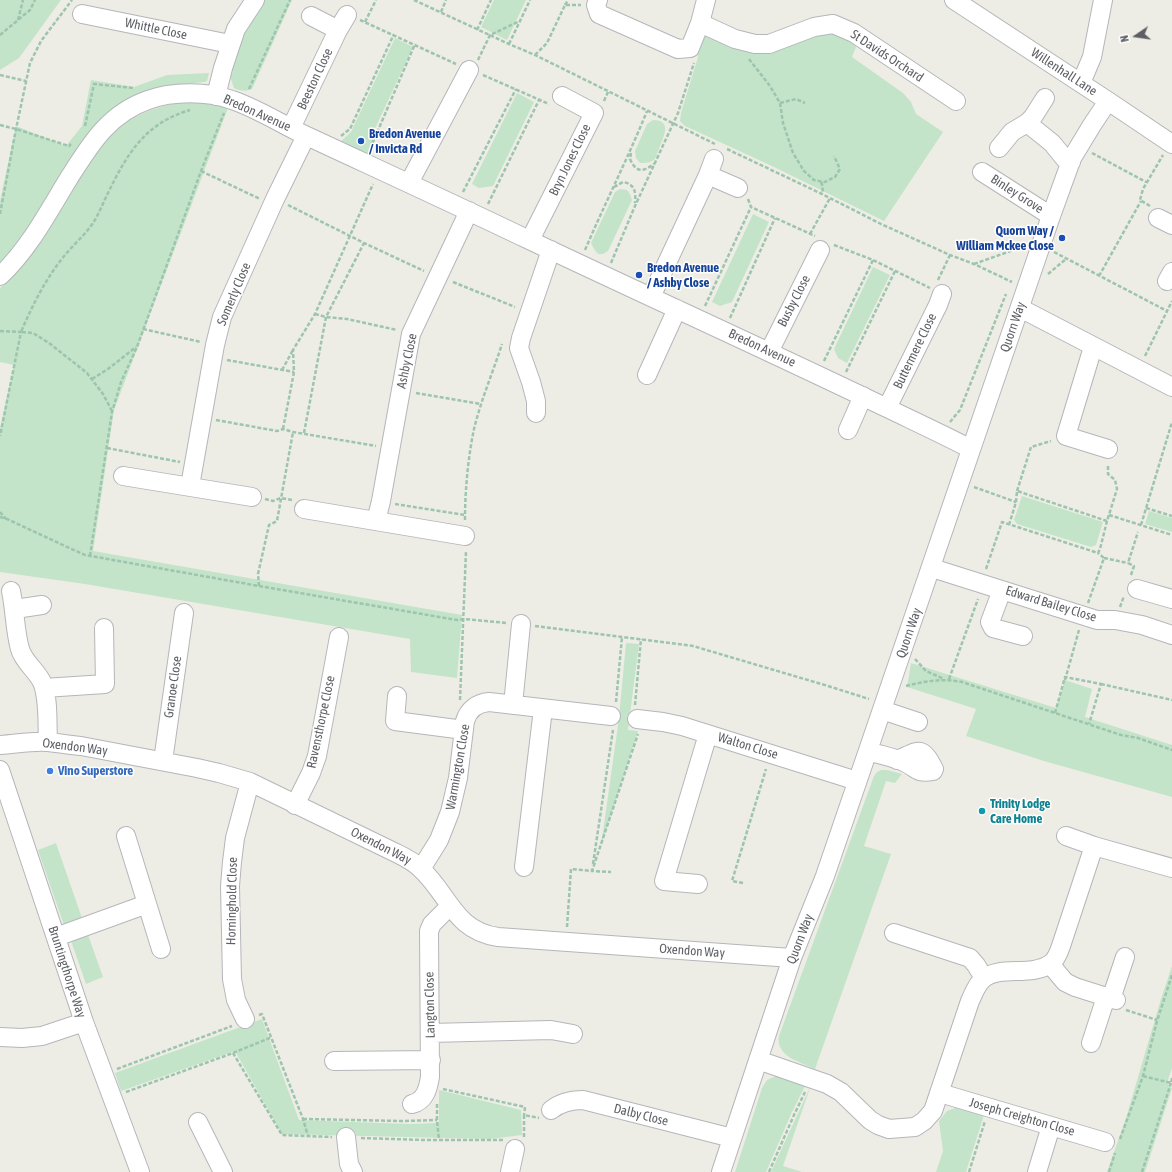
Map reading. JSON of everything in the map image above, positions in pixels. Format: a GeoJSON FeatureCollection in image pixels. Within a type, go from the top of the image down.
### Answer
{"type":"FeatureCollection","features":[{"type":"Feature","properties":{"kind":"street"},"geometry":{"type":"LineString","coordinates":[[224,98],[230,44],[236,29],[255,0]]}},
{"type":"Feature","properties":{"kind":"street"},"geometry":{"type":"LineString","coordinates":[[597,3],[599,14],[606,18],[678,49],[690,48],[700,23],[706,0]]}},
{"type":"Feature","properties":{"kind":"street","name":"Willenhall Lane"},"geometry":{"type":"LineString","coordinates":[[954,0],[1171,144]]}},
{"type":"Feature","properties":{"kind":"street"},"geometry":{"type":"LineString","coordinates":[[1081,83],[1092,57],[1103,0]]}},
{"type":"Feature","properties":{"kind":"street","name":"Whittle Close"},"geometry":{"type":"LineString","coordinates":[[77,7],[230,44]]}},
{"type":"Feature","properties":{"kind":"street"},"geometry":{"type":"LineString","coordinates":[[311,16],[342,22]]}},
{"type":"Feature","properties":{"kind":"street","name":"Beeston Close"},"geometry":{"type":"LineString","coordinates":[[299,132],[342,22]]}},
{"type":"Feature","properties":{"kind":"street","name":"St Davids Orchard"},"geometry":{"type":"LineString","coordinates":[[700,23],[735,38],[755,44],[769,44],[814,27],[833,24],[854,33],[956,101]]}},
{"type":"Feature","properties":{"kind":"street"},"geometry":{"type":"LineString","coordinates":[[409,183],[471,71]]}},
{"type":"Feature","properties":{"kind":"street","name":"Bredon Avenue"},"geometry":{"type":"LineString","coordinates":[[0,276],[13,264],[26,246],[94,140],[108,124],[127,109],[160,96],[184,93],[224,98],[373,166],[677,310],[839,384],[971,449]]}},
{"type":"Feature","properties":{"kind":"street"},"geometry":{"type":"LineString","coordinates":[[999,148],[1012,132],[1027,123],[1045,98]]}},
{"type":"Feature","properties":{"kind":"street","name":"Bryn Jones Close"},"geometry":{"type":"LineString","coordinates":[[530,240],[594,113],[557,101]]}},
{"type":"Feature","properties":{"kind":"street","name":"Quorn Way"},"geometry":{"type":"LineString","coordinates":[[721,1172],[792,958],[825,876],[868,751],[878,705],[890,685],[932,568],[1051,216],[1071,162],[1092,125],[1108,101]]}},
{"type":"Feature","properties":{"kind":"street"},"geometry":{"type":"LineString","coordinates":[[1027,123],[1052,143],[1065,159],[1071,162]]}},
{"type":"Feature","properties":{"kind":"street","name":"Somerly Close"},"geometry":{"type":"LineString","coordinates":[[190,486],[214,351],[222,317],[274,202],[299,132]]}},
{"type":"Feature","properties":{"kind":"street"},"geometry":{"type":"LineString","coordinates":[[650,297],[711,167],[738,188]]}},
{"type":"Feature","properties":{"kind":"street","name":"Binley Grove"},"geometry":{"type":"LineString","coordinates":[[982,172],[1051,216]]}},
{"type":"Feature","properties":{"kind":"street","name":"Ashby Close"},"geometry":{"type":"LineString","coordinates":[[376,521],[381,501],[411,334],[469,211]]}},
{"type":"Feature","properties":{"kind":"street","name":"Busby Close"},"geometry":{"type":"LineString","coordinates":[[769,352],[823,244]]}},
{"type":"Feature","properties":{"kind":"street"},"geometry":{"type":"LineString","coordinates":[[536,413],[536,401],[519,348],[521,338],[551,250]]}},
{"type":"Feature","properties":{"kind":"street","name":"Buttermere Close"},"geometry":{"type":"LineString","coordinates":[[887,408],[942,294]]}},
{"type":"Feature","properties":{"kind":"street"},"geometry":{"type":"LineString","coordinates":[[1020,308],[1172,387]]}},
{"type":"Feature","properties":{"kind":"street"},"geometry":{"type":"LineString","coordinates":[[647,376],[677,310]]}},
{"type":"Feature","properties":{"kind":"street"},"geometry":{"type":"LineString","coordinates":[[1093,347],[1066,436],[1108,449]]}},
{"type":"Feature","properties":{"kind":"street"},"geometry":{"type":"LineString","coordinates":[[848,430],[862,396]]}},
{"type":"Feature","properties":{"kind":"street"},"geometry":{"type":"LineString","coordinates":[[124,476],[252,497]]}},
{"type":"Feature","properties":{"kind":"street"},"geometry":{"type":"LineString","coordinates":[[304,509],[465,536]]}},
{"type":"Feature","properties":{"kind":"street","name":"Edward Bailey Close"},"geometry":{"type":"LineString","coordinates":[[932,568],[1097,620],[1115,620],[1142,625],[1172,635]]}},
{"type":"Feature","properties":{"kind":"street"},"geometry":{"type":"LineString","coordinates":[[1137,589],[1172,599]]}},
{"type":"Feature","properties":{"kind":"street"},"geometry":{"type":"LineString","coordinates":[[1002,590],[990,622],[991,626],[993,628],[1023,636]]}},
{"type":"Feature","properties":{"kind":"street"},"geometry":{"type":"LineString","coordinates":[[42,605],[13,600],[21,653],[35,670],[44,688],[48,742]]}},
{"type":"Feature","properties":{"kind":"street","name":"Granoe Close"},"geometry":{"type":"LineString","coordinates":[[162,761],[184,612]]}},
{"type":"Feature","properties":{"kind":"street"},"geometry":{"type":"LineString","coordinates":[[513,705],[521,624]]}},
{"type":"Feature","properties":{"kind":"street"},"geometry":{"type":"LineString","coordinates":[[44,688],[105,684],[104,628]]}},
{"type":"Feature","properties":{"kind":"street","name":"Ravensthorpe Close"},"geometry":{"type":"LineString","coordinates":[[295,805],[311,773],[317,756],[339,637]]}},
{"type":"Feature","properties":{"kind":"street"},"geometry":{"type":"LineString","coordinates":[[397,696],[393,728],[466,722]]}},
{"type":"Feature","properties":{"kind":"street","name":"Warmington Close"},"geometry":{"type":"LineString","coordinates":[[421,869],[440,840],[449,817],[458,778],[466,722],[476,706],[489,702],[613,716]]}},
{"type":"Feature","properties":{"kind":"street"},"geometry":{"type":"LineString","coordinates":[[878,705],[918,722]]}},
{"type":"Feature","properties":{"kind":"street"},"geometry":{"type":"LineString","coordinates":[[524,867],[543,709]]}},
{"type":"Feature","properties":{"kind":"street","name":"Walton Close"},"geometry":{"type":"LineString","coordinates":[[637,720],[672,724],[858,780]]}},
{"type":"Feature","properties":{"kind":"street"},"geometry":{"type":"LineString","coordinates":[[698,884],[664,881],[708,734]]}},
{"type":"Feature","properties":{"kind":"street","name":"Oxendon Way"},"geometry":{"type":"LineString","coordinates":[[0,745],[17,742],[48,742],[91,747],[214,771],[250,782],[295,805],[392,850],[412,862],[421,869],[464,923],[483,934],[498,937],[792,958]]}},
{"type":"Feature","properties":{"kind":"street"},"geometry":{"type":"LineString","coordinates":[[868,751],[897,760]]}},
{"type":"Feature","properties":{"kind":"street","name":"Bruntingthorpe Way"},"geometry":{"type":"LineString","coordinates":[[0,770],[84,1022],[140,1172]]}},
{"type":"Feature","properties":{"kind":"street","name":"Horninghold Close"},"geometry":{"type":"LineString","coordinates":[[245,1020],[236,1000],[232,979],[230,886],[235,838],[250,782]]}},
{"type":"Feature","properties":{"kind":"street"},"geometry":{"type":"LineString","coordinates":[[126,836],[161,949]]}},
{"type":"Feature","properties":{"kind":"street"},"geometry":{"type":"LineString","coordinates":[[1066,836],[1094,846],[1172,868]]}},
{"type":"Feature","properties":{"kind":"street"},"geometry":{"type":"LineString","coordinates":[[758,1060],[827,1084],[841,1092],[870,1120],[878,1125],[889,1129],[915,1127],[924,1121],[933,1111],[970,1001],[978,985],[984,978],[995,973],[1031,971],[1050,964],[1057,956],[1094,846]]}},
{"type":"Feature","properties":{"kind":"street"},"geometry":{"type":"LineString","coordinates":[[56,937],[147,904]]}},
{"type":"Feature","properties":{"kind":"street","name":"Langton Close"},"geometry":{"type":"LineString","coordinates":[[412,1104],[421,1101],[426,1093],[430,1077],[429,931],[432,924],[450,906]]}},
{"type":"Feature","properties":{"kind":"street"},"geometry":{"type":"LineString","coordinates":[[894,933],[970,958],[984,978]]}},
{"type":"Feature","properties":{"kind":"street"},"geometry":{"type":"LineString","coordinates":[[1091,1043],[1111,999],[1125,957]]}},
{"type":"Feature","properties":{"kind":"street"},"geometry":{"type":"LineString","coordinates":[[1050,964],[1064,982],[1111,999]]}},
{"type":"Feature","properties":{"kind":"street"},"geometry":{"type":"LineString","coordinates":[[0,1037],[22,1038],[42,1036],[84,1022]]}},
{"type":"Feature","properties":{"kind":"street"},"geometry":{"type":"LineString","coordinates":[[430,1033],[551,1030],[573,1034]]}},
{"type":"Feature","properties":{"kind":"street"},"geometry":{"type":"LineString","coordinates":[[334,1061],[431,1060]]}},
{"type":"Feature","properties":{"kind":"street","name":"Joseph Creighton Close"},"geometry":{"type":"LineString","coordinates":[[940,1093],[1114,1143]]}},
{"type":"Feature","properties":{"kind":"street","name":"Dalby Close"},"geometry":{"type":"LineString","coordinates":[[551,1110],[568,1101],[583,1100],[732,1138]]}},
{"type":"Feature","properties":{"kind":"street"},"geometry":{"type":"LineString","coordinates":[[198,1122],[224,1172]]}},
{"type":"Feature","properties":{"kind":"street"},"geometry":{"type":"LineString","coordinates":[[1037,1172],[1052,1126]]}},
{"type":"Feature","properties":{"kind":"street"},"geometry":{"type":"LineString","coordinates":[[346,1137],[349,1164],[352,1172]]}},
{"type":"Feature","properties":{"kind":"street"},"geometry":{"type":"LineString","coordinates":[[510,1172],[514,1142]]}},
{"type":"Feature","properties":{"kind":"path"},"geometry":{"type":"LineString","coordinates":[[18,20],[23,0]]}},
{"type":"Feature","properties":{"kind":"path"},"geometry":{"type":"LineString","coordinates":[[0,34],[30,10],[35,0]]}},
{"type":"Feature","properties":{"kind":"path"},"geometry":{"type":"LineString","coordinates":[[248,91],[290,0]]}},
{"type":"Feature","properties":{"kind":"path"},"geometry":{"type":"LineString","coordinates":[[365,22],[376,0]]}},
{"type":"Feature","properties":{"kind":"path"},"geometry":{"type":"LineString","coordinates":[[414,0],[477,30],[535,55],[881,224],[950,255],[974,264],[1026,290]]}},
{"type":"Feature","properties":{"kind":"path"},"geometry":{"type":"LineString","coordinates":[[441,12],[446,0]]}},
{"type":"Feature","properties":{"kind":"path"},"geometry":{"type":"LineString","coordinates":[[477,30],[491,0]]}},
{"type":"Feature","properties":{"kind":"path"},"geometry":{"type":"LineString","coordinates":[[508,44],[530,0]]}},
{"type":"Feature","properties":{"kind":"path"},"geometry":{"type":"LineString","coordinates":[[535,55],[547,42],[568,0]]}},
{"type":"Feature","properties":{"kind":"path"},"geometry":{"type":"LineString","coordinates":[[565,5],[597,3]]}},
{"type":"Feature","properties":{"kind":"path"},"geometry":{"type":"LineString","coordinates":[[0,214],[30,63],[41,42],[77,7]]}},
{"type":"Feature","properties":{"kind":"path"},"geometry":{"type":"LineString","coordinates":[[471,71],[490,35],[520,21]]}},
{"type":"Feature","properties":{"kind":"path"},"geometry":{"type":"LineString","coordinates":[[342,22],[365,22],[394,34],[471,71],[539,100],[557,101]]}},
{"type":"Feature","properties":{"kind":"path"},"geometry":{"type":"LineString","coordinates":[[329,146],[350,129],[394,34]]}},
{"type":"Feature","properties":{"kind":"path"},"geometry":{"type":"LineString","coordinates":[[735,38],[738,47],[756,67],[780,103],[782,123],[793,152],[804,171],[814,180],[825,182],[835,177],[840,168],[834,156]]}},
{"type":"Feature","properties":{"kind":"path"},"geometry":{"type":"LineString","coordinates":[[282,370],[315,314],[349,235],[373,166],[371,148],[415,44]]}},
{"type":"Feature","properties":{"kind":"path"},"geometry":{"type":"LineString","coordinates":[[604,275],[674,123],[694,62],[695,56],[690,48]]}},
{"type":"Feature","properties":{"kind":"path"},"geometry":{"type":"LineString","coordinates":[[0,75],[26,81]]}},
{"type":"Feature","properties":{"kind":"path"},"geometry":{"type":"LineString","coordinates":[[469,211],[516,89]]}},
{"type":"Feature","properties":{"kind":"path"},"geometry":{"type":"LineString","coordinates":[[90,556],[112,412],[121,382],[137,347],[200,171],[226,108],[224,98]]}},
{"type":"Feature","properties":{"kind":"path"},"geometry":{"type":"LineString","coordinates":[[780,103],[796,99],[805,103]]}},
{"type":"Feature","properties":{"kind":"path"},"geometry":{"type":"LineString","coordinates":[[469,211],[539,100]]}},
{"type":"Feature","properties":{"kind":"path"},"geometry":{"type":"LineString","coordinates":[[0,436],[21,332],[44,284],[64,256],[92,224],[127,157],[142,138],[164,121],[194,109]]}},
{"type":"Feature","properties":{"kind":"path"},"geometry":{"type":"LineString","coordinates":[[578,263],[612,189],[632,150],[648,111]]}},
{"type":"Feature","properties":{"kind":"path"},"geometry":{"type":"LineString","coordinates":[[0,125],[69,146],[75,139]]}},
{"type":"Feature","properties":{"kind":"path"},"geometry":{"type":"LineString","coordinates":[[1099,276],[1141,201],[1143,188],[1146,182],[1171,144]]}},
{"type":"Feature","properties":{"kind":"path"},"geometry":{"type":"LineString","coordinates":[[1080,146],[1146,182]]}},
{"type":"Feature","properties":{"kind":"path"},"geometry":{"type":"LineString","coordinates":[[632,150],[630,159],[636,168],[642,170],[647,169],[656,162]]}},
{"type":"Feature","properties":{"kind":"path"},"geometry":{"type":"LineString","coordinates":[[200,171],[349,235],[437,278],[447,279],[515,308],[518,300]]}},
{"type":"Feature","properties":{"kind":"path"},"geometry":{"type":"LineString","coordinates":[[612,189],[617,184],[623,182],[629,183],[635,193],[635,206]]}},
{"type":"Feature","properties":{"kind":"path"},"geometry":{"type":"LineString","coordinates":[[821,182],[822,194]]}},
{"type":"Feature","properties":{"kind":"path"},"geometry":{"type":"LineString","coordinates":[[738,188],[746,196],[751,207],[810,234],[823,244],[873,260],[942,294]]}},
{"type":"Feature","properties":{"kind":"path"},"geometry":{"type":"LineString","coordinates":[[810,234],[830,198]]}},
{"type":"Feature","properties":{"kind":"path"},"geometry":{"type":"LineString","coordinates":[[1141,201],[1160,211],[1165,221]]}},
{"type":"Feature","properties":{"kind":"path"},"geometry":{"type":"LineString","coordinates":[[699,319],[751,207]]}},
{"type":"Feature","properties":{"kind":"path"},"geometry":{"type":"LineString","coordinates":[[724,331],[775,218]]}},
{"type":"Feature","properties":{"kind":"path"},"geometry":{"type":"LineString","coordinates":[[974,264],[1043,242],[1099,276],[1167,311]]}},
{"type":"Feature","properties":{"kind":"path"},"geometry":{"type":"LineString","coordinates":[[304,433],[326,317],[364,243]]}},
{"type":"Feature","properties":{"kind":"path"},"geometry":{"type":"LineString","coordinates":[[942,294],[937,283],[950,255]]}},
{"type":"Feature","properties":{"kind":"path"},"geometry":{"type":"LineString","coordinates":[[817,374],[873,260]]}},
{"type":"Feature","properties":{"kind":"path"},"geometry":{"type":"LineString","coordinates":[[839,384],[895,271]]}},
{"type":"Feature","properties":{"kind":"path"},"geometry":{"type":"LineString","coordinates":[[941,434],[960,410],[1008,289]]}},
{"type":"Feature","properties":{"kind":"path"},"geometry":{"type":"LineString","coordinates":[[1138,370],[1172,300]]}},
{"type":"Feature","properties":{"kind":"path"},"geometry":{"type":"LineString","coordinates":[[315,314],[326,317],[347,319],[411,334]]}},
{"type":"Feature","properties":{"kind":"path"},"geometry":{"type":"LineString","coordinates":[[143,329],[214,351],[294,372]]}},
{"type":"Feature","properties":{"kind":"path"},"geometry":{"type":"LineString","coordinates":[[0,331],[33,333],[49,343],[87,373],[103,394],[112,412]]}},
{"type":"Feature","properties":{"kind":"path"},"geometry":{"type":"LineString","coordinates":[[466,722],[460,702],[467,556],[465,515],[469,465],[474,429],[481,404],[503,343]]}},
{"type":"Feature","properties":{"kind":"path"},"geometry":{"type":"LineString","coordinates":[[92,379],[137,347]]}},
{"type":"Feature","properties":{"kind":"path"},"geometry":{"type":"LineString","coordinates":[[283,429],[294,372],[293,350]]}},
{"type":"Feature","properties":{"kind":"path"},"geometry":{"type":"LineString","coordinates":[[401,390],[481,404]]}},
{"type":"Feature","properties":{"kind":"path"},"geometry":{"type":"LineString","coordinates":[[203,417],[277,431],[283,429],[390,449]]}},
{"type":"Feature","properties":{"kind":"path"},"geometry":{"type":"LineString","coordinates":[[1141,525],[1172,422]]}},
{"type":"Feature","properties":{"kind":"path"},"geometry":{"type":"LineString","coordinates":[[259,586],[258,574],[269,525],[277,520],[293,432]]}},
{"type":"Feature","properties":{"kind":"path"},"geometry":{"type":"LineString","coordinates":[[1009,525],[1016,502],[1017,491],[1031,447],[1066,436]]}},
{"type":"Feature","properties":{"kind":"path"},"geometry":{"type":"LineString","coordinates":[[107,448],[194,464]]}},
{"type":"Feature","properties":{"kind":"path"},"geometry":{"type":"LineString","coordinates":[[1098,553],[1117,489],[1115,480],[1108,474],[1108,449]]}},
{"type":"Feature","properties":{"kind":"path"},"geometry":{"type":"LineString","coordinates":[[960,482],[1016,502]]}},
{"type":"Feature","properties":{"kind":"path"},"geometry":{"type":"LineString","coordinates":[[1017,491],[1107,521]]}},
{"type":"Feature","properties":{"kind":"path"},"geometry":{"type":"LineString","coordinates":[[381,501],[465,515]]}},
{"type":"Feature","properties":{"kind":"path"},"geometry":{"type":"LineString","coordinates":[[1146,508],[1172,516]]}},
{"type":"Feature","properties":{"kind":"path"},"geometry":{"type":"LineString","coordinates":[[0,512],[7,519]]}},
{"type":"Feature","properties":{"kind":"path"},"geometry":{"type":"LineString","coordinates":[[1109,515],[1172,535]]}},
{"type":"Feature","properties":{"kind":"path"},"geometry":{"type":"LineString","coordinates":[[0,517],[90,556],[457,620],[464,619],[521,624],[693,646],[828,686],[878,705]]}},
{"type":"Feature","properties":{"kind":"path"},"geometry":{"type":"LineString","coordinates":[[948,679],[983,584],[984,574],[1002,522],[1098,553],[1104,558],[1128,564]]}},
{"type":"Feature","properties":{"kind":"path"},"geometry":{"type":"LineString","coordinates":[[1054,713],[1084,615],[1104,558]]}},
{"type":"Feature","properties":{"kind":"path"},"geometry":{"type":"LineString","coordinates":[[592,871],[613,716],[622,636]]}},
{"type":"Feature","properties":{"kind":"path"},"geometry":{"type":"LineString","coordinates":[[592,871],[637,720],[642,639]]}},
{"type":"Feature","properties":{"kind":"path"},"geometry":{"type":"LineString","coordinates":[[906,640],[914,658],[926,671],[1172,750]]}},
{"type":"Feature","properties":{"kind":"path"},"geometry":{"type":"LineString","coordinates":[[1065,680],[1065,677],[1172,700]]}},
{"type":"Feature","properties":{"kind":"path"},"geometry":{"type":"LineString","coordinates":[[890,685],[898,688],[926,681],[948,679]]}},
{"type":"Feature","properties":{"kind":"path"},"geometry":{"type":"LineString","coordinates":[[1089,724],[1101,684]]}},
{"type":"Feature","properties":{"kind":"path"},"geometry":{"type":"LineString","coordinates":[[743,883],[732,881],[771,753]]}},
{"type":"Feature","properties":{"kind":"path"},"geometry":{"type":"LineString","coordinates":[[566,942],[571,869],[611,872]]}},
{"type":"Feature","properties":{"kind":"path"},"geometry":{"type":"LineString","coordinates":[[1109,1172],[1114,1143],[1143,1076],[1157,1020],[1172,976]]}},
{"type":"Feature","properties":{"kind":"path"},"geometry":{"type":"LineString","coordinates":[[1111,999],[1122,1009],[1157,1020]]}},
{"type":"Feature","properties":{"kind":"path"},"geometry":{"type":"LineString","coordinates":[[104,1073],[262,1014],[303,1118],[308,1136]]}},
{"type":"Feature","properties":{"kind":"path"},"geometry":{"type":"LineString","coordinates":[[112,1098],[234,1053],[272,1037]]}},
{"type":"Feature","properties":{"kind":"path"},"geometry":{"type":"LineString","coordinates":[[234,1053],[282,1136],[514,1142],[524,1138],[524,1107],[449,1090]]}},
{"type":"Feature","properties":{"kind":"path"},"geometry":{"type":"LineString","coordinates":[[1143,1076],[1170,1083]]}},
{"type":"Feature","properties":{"kind":"path"},"geometry":{"type":"LineString","coordinates":[[769,1172],[812,1078]]}},
{"type":"Feature","properties":{"kind":"path"},"geometry":{"type":"LineString","coordinates":[[1142,1172],[1172,1078]]}},
{"type":"Feature","properties":{"kind":"path"},"geometry":{"type":"LineString","coordinates":[[969,1172],[989,1108]]}},
{"type":"Feature","properties":{"kind":"path"},"geometry":{"type":"LineString","coordinates":[[524,1115],[547,1119],[551,1110]]}},
{"type":"Feature","properties":{"kind":"path"},"geometry":{"type":"LineString","coordinates":[[303,1118],[404,1121],[437,1120]]}},
{"type":"Feature","properties":{"kind":"green space"},"geometry":{"type":"Polygon","coordinates":[[[0,0],[61,0],[19,58],[0,70],[0,0]]]}},
{"type":"Feature","properties":{"kind":"green space"},"geometry":{"type":"Polygon","coordinates":[[[263,0],[292,0],[252,89],[245,91],[238,90],[234,88],[231,79],[230,67],[243,28],[263,0]]]}},
{"type":"Feature","properties":{"kind":"green space"},"geometry":{"type":"Polygon","coordinates":[[[494,0],[526,0],[507,40],[481,27],[494,0]]]}},
{"type":"Feature","properties":{"kind":"green space"},"geometry":{"type":"Polygon","coordinates":[[[702,29],[794,40],[833,32],[852,40],[856,47],[852,57],[903,93],[911,102],[916,114],[943,132],[884,221],[774,167],[685,126],[680,121],[681,113],[698,57],[695,48],[702,29]]]}},
{"type":"Feature","properties":{"kind":"green space"},"geometry":{"type":"Polygon","coordinates":[[[395,38],[413,47],[373,133],[372,157],[339,143],[351,132],[395,38]]]}},
{"type":"Feature","properties":{"kind":"green space"},"geometry":{"type":"Polygon","coordinates":[[[209,73],[207,81],[204,82],[170,86],[138,95],[22,243],[0,265],[0,201],[16,126],[66,146],[82,126],[91,80],[134,87],[167,75],[209,73]]]}},
{"type":"Feature","properties":{"kind":"green space"},"geometry":{"type":"Polygon","coordinates":[[[517,93],[534,102],[493,186],[479,188],[472,184],[517,93]]]}},
{"type":"Feature","properties":{"kind":"green space"},"geometry":{"type":"Polygon","coordinates":[[[186,102],[208,102],[228,108],[114,410],[93,551],[462,615],[457,678],[411,672],[410,639],[85,584],[0,572],[0,428],[14,365],[0,362],[0,288],[22,267],[39,244],[102,142],[121,126],[141,114],[162,107],[186,102]]]}},
{"type":"Feature","properties":{"kind":"green space"},"geometry":{"type":"Polygon","coordinates":[[[653,120],[663,123],[665,126],[665,133],[655,159],[650,162],[640,163],[636,158],[635,151],[647,124],[653,120]]]}},
{"type":"Feature","properties":{"kind":"green space"},"geometry":{"type":"Polygon","coordinates":[[[620,189],[627,190],[632,200],[608,251],[603,254],[598,254],[591,243],[615,192],[620,189]]]}},
{"type":"Feature","properties":{"kind":"green space"},"geometry":{"type":"Polygon","coordinates":[[[753,214],[769,222],[732,302],[720,306],[712,302],[753,214]]]}},
{"type":"Feature","properties":{"kind":"green space"},"geometry":{"type":"Polygon","coordinates":[[[873,267],[890,275],[847,363],[838,358],[834,349],[873,267]]]}},
{"type":"Feature","properties":{"kind":"green space"},"geometry":{"type":"Polygon","coordinates":[[[1022,496],[1103,522],[1096,545],[1091,547],[1017,524],[1014,520],[1022,496]]]}},
{"type":"Feature","properties":{"kind":"green space"},"geometry":{"type":"Polygon","coordinates":[[[1149,511],[1172,518],[1172,532],[1145,524],[1149,511]]]}},
{"type":"Feature","properties":{"kind":"green space"},"geometry":{"type":"Polygon","coordinates":[[[626,643],[639,644],[628,730],[638,731],[601,846],[619,718],[626,643]]]}},
{"type":"Feature","properties":{"kind":"green space"},"geometry":{"type":"Polygon","coordinates":[[[911,663],[1056,708],[1065,680],[1092,689],[1085,717],[1172,745],[1172,797],[1044,761],[966,736],[976,709],[907,687],[911,663]]]}},
{"type":"Feature","properties":{"kind":"green space"},"geometry":{"type":"Polygon","coordinates":[[[881,770],[902,774],[895,783],[886,781],[864,846],[891,854],[815,1069],[796,1061],[785,1053],[781,1049],[779,1036],[874,776],[881,770]]]}},
{"type":"Feature","properties":{"kind":"green space"},"geometry":{"type":"Polygon","coordinates":[[[56,843],[84,924],[66,931],[38,850],[56,843]]]}},
{"type":"Feature","properties":{"kind":"green space"},"geometry":{"type":"Polygon","coordinates":[[[87,932],[103,977],[86,984],[70,938],[87,932]]]}},
{"type":"Feature","properties":{"kind":"green space"},"geometry":{"type":"Polygon","coordinates":[[[1172,966],[1172,1068],[1167,1083],[1172,1088],[1145,1172],[1107,1172],[1126,1118],[1172,966]]]}},
{"type":"Feature","properties":{"kind":"green space"},"geometry":{"type":"Polygon","coordinates":[[[262,1019],[299,1120],[409,1124],[439,1123],[439,1090],[521,1110],[522,1135],[490,1139],[282,1134],[235,1051],[121,1091],[115,1073],[262,1019]]]}},
{"type":"Feature","properties":{"kind":"green space"},"geometry":{"type":"Polygon","coordinates":[[[776,1076],[806,1084],[766,1172],[735,1172],[762,1088],[767,1080],[776,1076]]]}},
{"type":"Feature","properties":{"kind":"green space"},"geometry":{"type":"Polygon","coordinates":[[[811,1085],[783,1166],[802,1172],[771,1172],[811,1085]]]}},
{"type":"Feature","properties":{"kind":"green space"},"geometry":{"type":"Polygon","coordinates":[[[955,1108],[964,1108],[984,1115],[966,1172],[936,1172],[943,1151],[939,1121],[947,1111],[955,1108]]]}},
{"type":"Feature","properties":{"kind":"place","name":"Bredon Avenue / Invicta Rd"},"geometry":{"type":"Point","coordinates":[361,141]}},
{"type":"Feature","properties":{"kind":"place","name":"Quorn Way / William Mckee Close"},"geometry":{"type":"Point","coordinates":[1062,238]}},
{"type":"Feature","properties":{"kind":"place","name":"Bredon Avenue / Ashby Close"},"geometry":{"type":"Point","coordinates":[639,275]}},
{"type":"Feature","properties":{"kind":"place","name":"Vino Superstore"},"geometry":{"type":"Point","coordinates":[50,771]}},
{"type":"Feature","properties":{"kind":"place","name":"Trinity Lodge Care Home"},"geometry":{"type":"Point","coordinates":[982,811]}}]}
